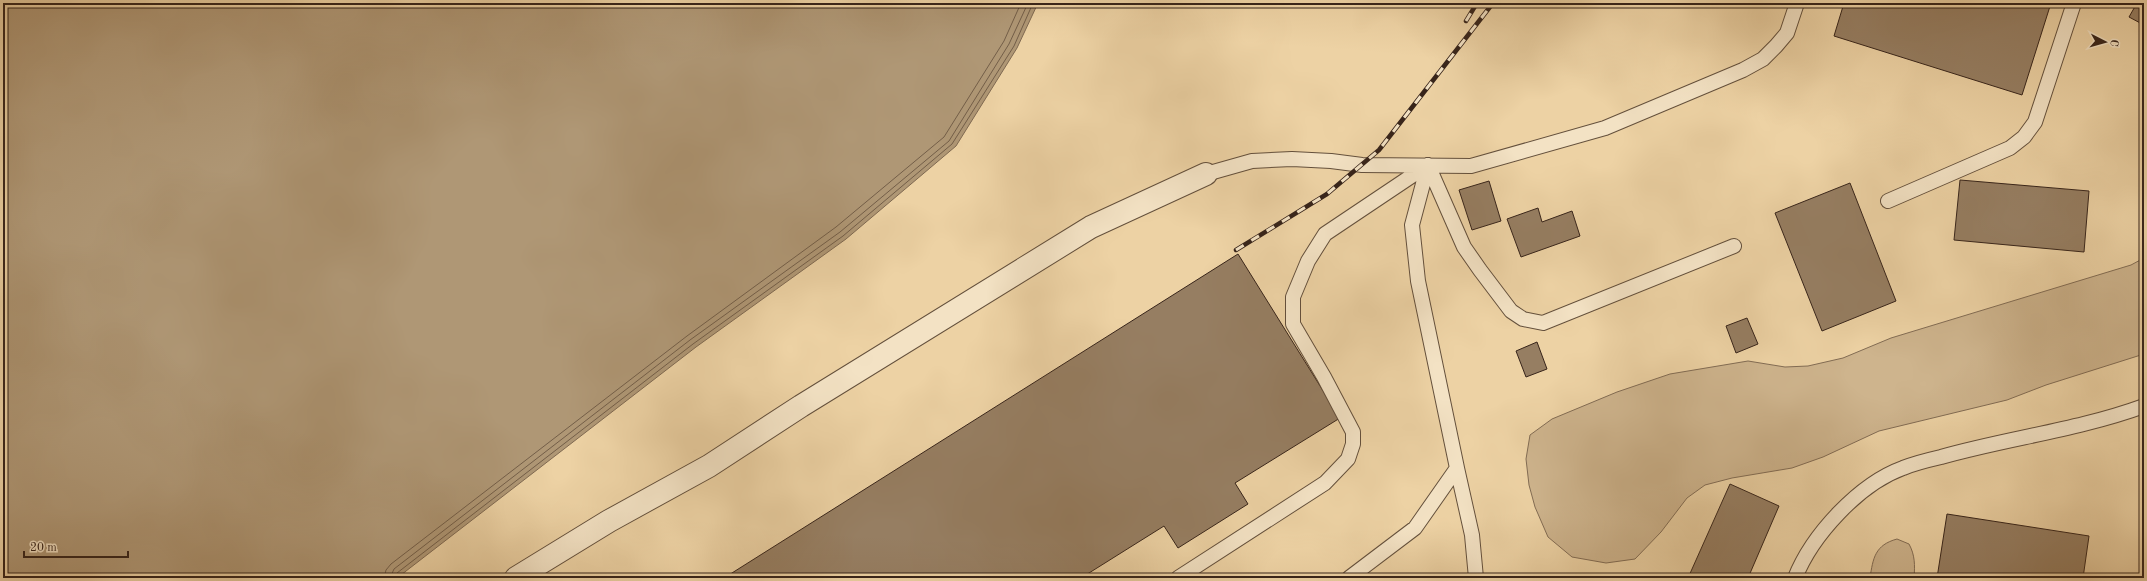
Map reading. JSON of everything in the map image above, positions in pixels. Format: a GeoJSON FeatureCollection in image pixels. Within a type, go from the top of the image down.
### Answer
{"type":"FeatureCollection","features":[{"type":"Feature","properties":{"kind":"street"},"geometry":{"type":"LineString","coordinates":[[516,578],[609,521],[709,466],[801,406],[1091,227],[1206,174]]}},
{"type":"Feature","properties":{"kind":"lane"},"geometry":{"type":"LineString","coordinates":[[1206,174],[1252,162],[1292,159],[1331,161],[1362,165],[1471,166],[1605,128],[1687,95],[1743,70],[1763,59],[1787,33],[1797,3]]}},
{"type":"Feature","properties":{"kind":"lane"},"geometry":{"type":"LineString","coordinates":[[1888,201],[2010,148],[2024,138],[2035,122],[2074,3]]}},
{"type":"Feature","properties":{"kind":"lane"},"geometry":{"type":"LineString","coordinates":[[1428,165],[1464,248],[1511,311],[1523,319],[1543,323],[1734,246]]}},
{"type":"Feature","properties":{"kind":"lane"},"geometry":{"type":"LineString","coordinates":[[1428,165],[1412,226],[1418,281],[1472,535],[1476,578]]}},
{"type":"Feature","properties":{"kind":"lane"},"geometry":{"type":"LineString","coordinates":[[1178,578],[1325,483],[1348,459],[1353,444],[1353,432],[1324,377],[1293,324],[1293,297],[1308,261],[1325,234],[1428,165]]}},
{"type":"Feature","properties":{"kind":"lane"},"geometry":{"type":"LineString","coordinates":[[1795,578],[1810,547],[1826,526],[1867,488],[1902,468],[1979,446],[2119,415],[2144,406]]}},
{"type":"Feature","properties":{"kind":"lane"},"geometry":{"type":"LineString","coordinates":[[1349,578],[1415,528],[1457,468]]}},
{"type":"Feature","properties":{"kind":"shaded area"},"geometry":{"type":"Polygon","coordinates":[[[2144,258],[2144,354],[2046,385],[2007,400],[1879,431],[1823,457],[1792,468],[1732,478],[1705,485],[1687,498],[1661,532],[1635,559],[1606,563],[1572,557],[1548,537],[1535,507],[1529,485],[1526,459],[1530,435],[1552,419],[1617,392],[1670,374],[1748,361],[1785,367],[1808,366],[1843,358],[1891,338],[2131,265],[2144,258]]]}},
{"type":"Feature","properties":{"kind":"shaded area"},"geometry":{"type":"Polygon","coordinates":[[[1897,539],[1909,544],[1911,548],[1914,560],[1914,578],[1870,578],[1872,564],[1876,553],[1884,545],[1897,539]]]}},
{"type":"Feature","properties":{"kind":"water"},"geometry":{"type":"Polygon","coordinates":[[[3,3],[1038,3],[1017,48],[956,146],[846,239],[696,347],[397,578],[3,578],[3,3]]]}},
{"type":"Feature","properties":{"kind":"building"},"geometry":{"type":"Polygon","coordinates":[[[1844,3],[2051,3],[2022,95],[1834,36],[1844,3]]]}},
{"type":"Feature","properties":{"kind":"building"},"geometry":{"type":"Polygon","coordinates":[[[2137,3],[2144,3],[2144,25],[2129,17],[2137,3]]]}},
{"type":"Feature","properties":{"kind":"building"},"geometry":{"type":"Polygon","coordinates":[[[1960,180],[2089,191],[2084,252],[1954,240],[1960,180]]]}},
{"type":"Feature","properties":{"kind":"building"},"geometry":{"type":"Polygon","coordinates":[[[1489,181],[1501,221],[1472,230],[1459,190],[1489,181]]]}},
{"type":"Feature","properties":{"kind":"building"},"geometry":{"type":"Polygon","coordinates":[[[1850,183],[1896,301],[1822,331],[1775,213],[1850,183]]]}},
{"type":"Feature","properties":{"kind":"building"},"geometry":{"type":"Polygon","coordinates":[[[1538,208],[1542,222],[1572,211],[1580,236],[1521,257],[1507,219],[1538,208]]]}},
{"type":"Feature","properties":{"kind":"building"},"geometry":{"type":"Polygon","coordinates":[[[1238,254],[1340,418],[1235,483],[1248,504],[1178,548],[1164,526],[1081,578],[724,578],[1238,254]]]}},
{"type":"Feature","properties":{"kind":"building"},"geometry":{"type":"Polygon","coordinates":[[[1747,318],[1758,344],[1736,353],[1726,326],[1747,318]]]}},
{"type":"Feature","properties":{"kind":"building"},"geometry":{"type":"Polygon","coordinates":[[[1537,342],[1547,369],[1526,377],[1516,351],[1537,342]]]}},
{"type":"Feature","properties":{"kind":"building"},"geometry":{"type":"Polygon","coordinates":[[[1730,484],[1779,506],[1748,578],[1688,578],[1730,484]]]}},
{"type":"Feature","properties":{"kind":"building"},"geometry":{"type":"Polygon","coordinates":[[[1947,514],[2089,536],[2083,578],[1937,578],[1947,514]]]}},
{"type":"Feature","properties":{"kind":"railway"},"geometry":{"type":"LineString","coordinates":[[1466,21],[1477,3]]}},
{"type":"Feature","properties":{"kind":"railway"},"geometry":{"type":"LineString","coordinates":[[1236,250],[1327,194],[1379,150],[1493,3]]}}]}
